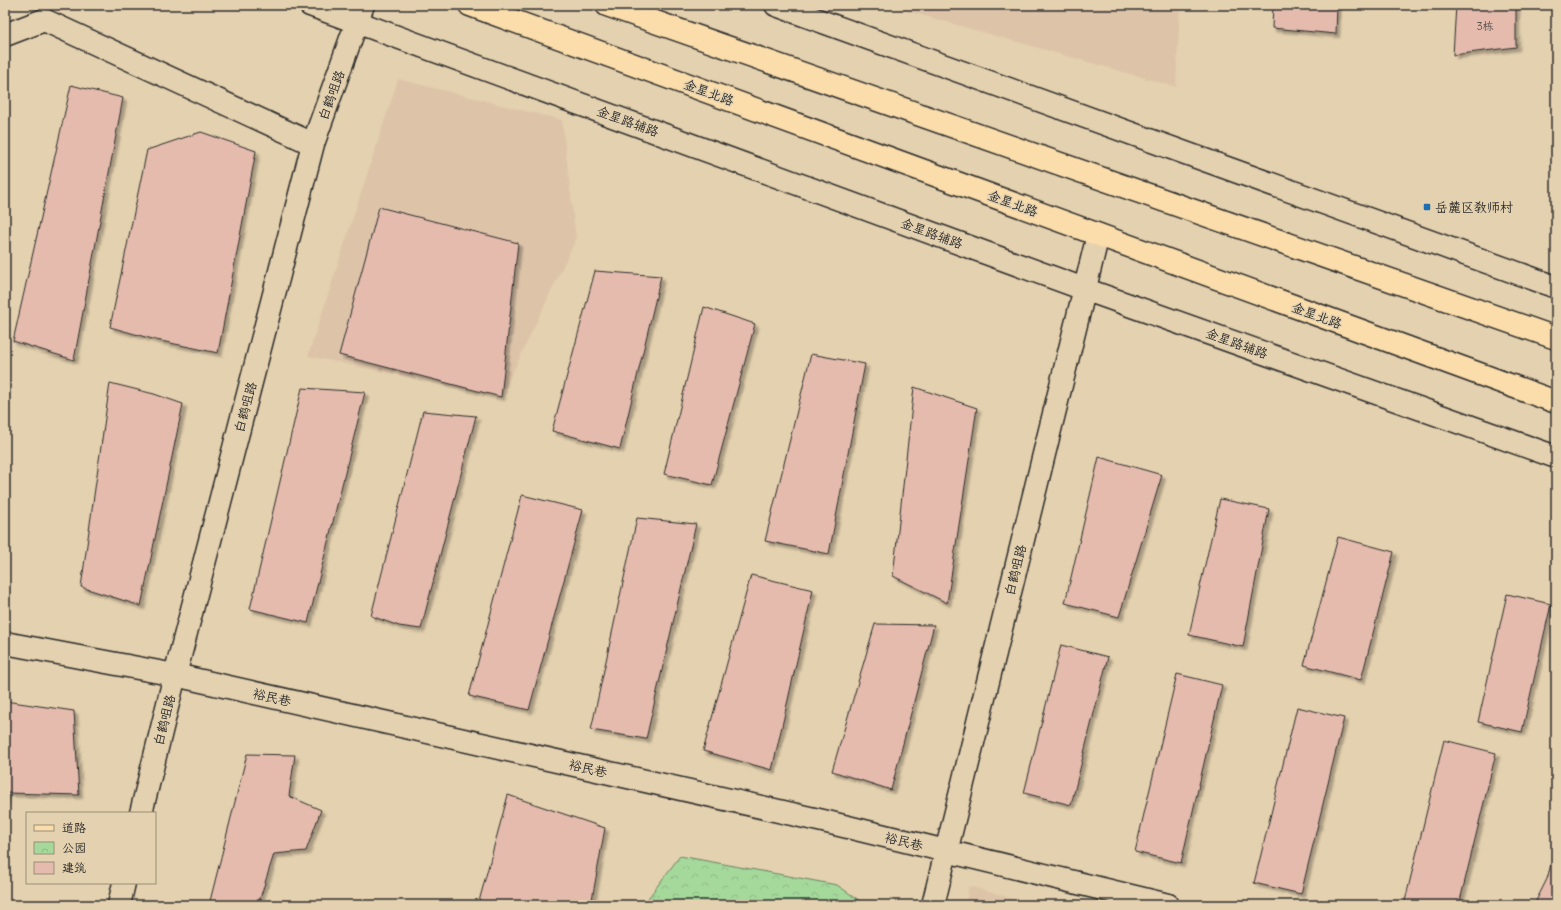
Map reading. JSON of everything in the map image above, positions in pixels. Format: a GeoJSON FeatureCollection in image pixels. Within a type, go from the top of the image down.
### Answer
{"type":"FeatureCollection","features":[{"type":"Feature","properties":{"kind":"main road","name":"金星北路"},"geometry":{"type":"LineString","coordinates":[[470,5],[1556,402]]}},
{"type":"Feature","properties":{"kind":"main road"},"geometry":{"type":"LineString","coordinates":[[607,5],[1556,338]]}},
{"type":"Feature","properties":{"kind":"street","name":"金星路辅路"},"geometry":{"type":"LineString","coordinates":[[310,5],[360,13],[1084,289],[1556,457]]}},
{"type":"Feature","properties":{"kind":"street"},"geometry":{"type":"LineString","coordinates":[[776,5],[1556,287]]}},
{"type":"Feature","properties":{"kind":"street","name":"白鹤咀路"},"geometry":{"type":"LineString","coordinates":[[141,812],[174,675],[313,144],[360,13]]}},
{"type":"Feature","properties":{"kind":"street"},"geometry":{"type":"LineString","coordinates":[[5,35],[44,20],[313,144]]}},
{"type":"Feature","properties":{"kind":"street","name":"白鹤咀路"},"geometry":{"type":"LineString","coordinates":[[933,905],[1098,234]]}},
{"type":"Feature","properties":{"kind":"street","name":"裕民巷"},"geometry":{"type":"LineString","coordinates":[[5,643],[174,675],[816,819],[1168,905]]}},
{"type":"Feature","properties":{"kind":"street"},"geometry":{"type":"LineString","coordinates":[[119,905],[124,884]]}},
{"type":"Feature","properties":{"kind":"shaded area"},"geometry":{"type":"Polygon","coordinates":[[[886,5],[1180,5],[1176,87],[886,5]]]}},
{"type":"Feature","properties":{"kind":"shaded area"},"geometry":{"type":"Polygon","coordinates":[[[398,79],[562,120],[576,239],[501,397],[308,356],[398,79]]]}},
{"type":"Feature","properties":{"kind":"shaded area"},"geometry":{"type":"Polygon","coordinates":[[[969,886],[1033,905],[965,905],[969,886]]]}},
{"type":"Feature","properties":{"kind":"green space"},"geometry":{"type":"Polygon","coordinates":[[[680,856],[837,885],[866,905],[643,905],[680,856]]]}},
{"type":"Feature","properties":{"kind":"building"},"geometry":{"type":"Polygon","coordinates":[[[1273,5],[1337,5],[1336,34],[1272,28],[1273,5]]]}},
{"type":"Feature","properties":{"kind":"building"},"geometry":{"type":"Polygon","coordinates":[[[1456,5],[1516,5],[1516,47],[1453,55],[1456,5]]]}},
{"type":"Feature","properties":{"kind":"building"},"geometry":{"type":"Polygon","coordinates":[[[71,85],[123,98],[74,360],[13,341],[71,85]]]}},
{"type":"Feature","properties":{"kind":"building"},"geometry":{"type":"Polygon","coordinates":[[[201,132],[256,151],[218,353],[156,340],[110,327],[147,150],[201,132]]]}},
{"type":"Feature","properties":{"kind":"building"},"geometry":{"type":"Polygon","coordinates":[[[379,207],[518,243],[501,397],[339,355],[379,207]]]}},
{"type":"Feature","properties":{"kind":"building"},"geometry":{"type":"Polygon","coordinates":[[[595,271],[661,276],[620,449],[552,431],[595,271]]]}},
{"type":"Feature","properties":{"kind":"building"},"geometry":{"type":"Polygon","coordinates":[[[704,307],[755,324],[712,485],[664,474],[704,307]]]}},
{"type":"Feature","properties":{"kind":"building"},"geometry":{"type":"Polygon","coordinates":[[[811,354],[865,364],[829,554],[765,541],[811,354]]]}},
{"type":"Feature","properties":{"kind":"building"},"geometry":{"type":"Polygon","coordinates":[[[110,383],[154,394],[183,404],[141,606],[81,587],[110,383]]]}},
{"type":"Feature","properties":{"kind":"building"},"geometry":{"type":"Polygon","coordinates":[[[914,387],[977,408],[947,603],[893,576],[914,387]]]}},
{"type":"Feature","properties":{"kind":"building"},"geometry":{"type":"Polygon","coordinates":[[[302,388],[365,392],[308,623],[250,609],[302,388]]]}},
{"type":"Feature","properties":{"kind":"building"},"geometry":{"type":"Polygon","coordinates":[[[423,411],[476,416],[421,629],[399,626],[371,616],[423,411]]]}},
{"type":"Feature","properties":{"kind":"building"},"geometry":{"type":"Polygon","coordinates":[[[1099,457],[1162,475],[1119,617],[1065,603],[1099,457]]]}},
{"type":"Feature","properties":{"kind":"building"},"geometry":{"type":"Polygon","coordinates":[[[522,495],[583,510],[529,710],[469,696],[522,495]]]}},
{"type":"Feature","properties":{"kind":"building"},"geometry":{"type":"Polygon","coordinates":[[[1220,499],[1269,509],[1243,647],[1189,635],[1220,499]]]}},
{"type":"Feature","properties":{"kind":"building"},"geometry":{"type":"Polygon","coordinates":[[[637,518],[696,524],[646,739],[591,730],[637,518]]]}},
{"type":"Feature","properties":{"kind":"building"},"geometry":{"type":"Polygon","coordinates":[[[1338,537],[1394,552],[1361,680],[1304,665],[1338,537]]]}},
{"type":"Feature","properties":{"kind":"building"},"geometry":{"type":"Polygon","coordinates":[[[751,575],[813,590],[772,770],[703,751],[751,575]]]}},
{"type":"Feature","properties":{"kind":"building"},"geometry":{"type":"Polygon","coordinates":[[[1507,594],[1551,604],[1522,732],[1478,722],[1507,594]]]}},
{"type":"Feature","properties":{"kind":"building"},"geometry":{"type":"Polygon","coordinates":[[[875,624],[934,625],[891,790],[832,771],[875,624]]]}},
{"type":"Feature","properties":{"kind":"building"},"geometry":{"type":"Polygon","coordinates":[[[1061,645],[1108,657],[1071,805],[1024,793],[1061,645]]]}},
{"type":"Feature","properties":{"kind":"building"},"geometry":{"type":"Polygon","coordinates":[[[1177,674],[1222,685],[1181,863],[1135,852],[1177,674]]]}},
{"type":"Feature","properties":{"kind":"building"},"geometry":{"type":"Polygon","coordinates":[[[5,701],[74,711],[79,795],[7,793],[5,802],[5,701]]]}},
{"type":"Feature","properties":{"kind":"building"},"geometry":{"type":"Polygon","coordinates":[[[1297,707],[1344,718],[1301,894],[1254,883],[1297,707]]]}},
{"type":"Feature","properties":{"kind":"building"},"geometry":{"type":"Polygon","coordinates":[[[1444,740],[1496,753],[1459,905],[1404,905],[1444,740]]]}},
{"type":"Feature","properties":{"kind":"building"},"geometry":{"type":"Polygon","coordinates":[[[247,754],[295,755],[289,796],[321,810],[306,851],[274,854],[258,905],[209,905],[247,754]]]}},
{"type":"Feature","properties":{"kind":"building"},"geometry":{"type":"Polygon","coordinates":[[[508,795],[605,828],[591,905],[478,905],[508,795]]]}},
{"type":"Feature","properties":{"kind":"building"},"geometry":{"type":"Polygon","coordinates":[[[1556,846],[1556,905],[1534,905],[1547,879],[1556,846]]]}},
{"type":"Feature","properties":{"kind":"place","name":"岳麓区教师村"},"geometry":{"type":"Point","coordinates":[1427,207]}}]}
